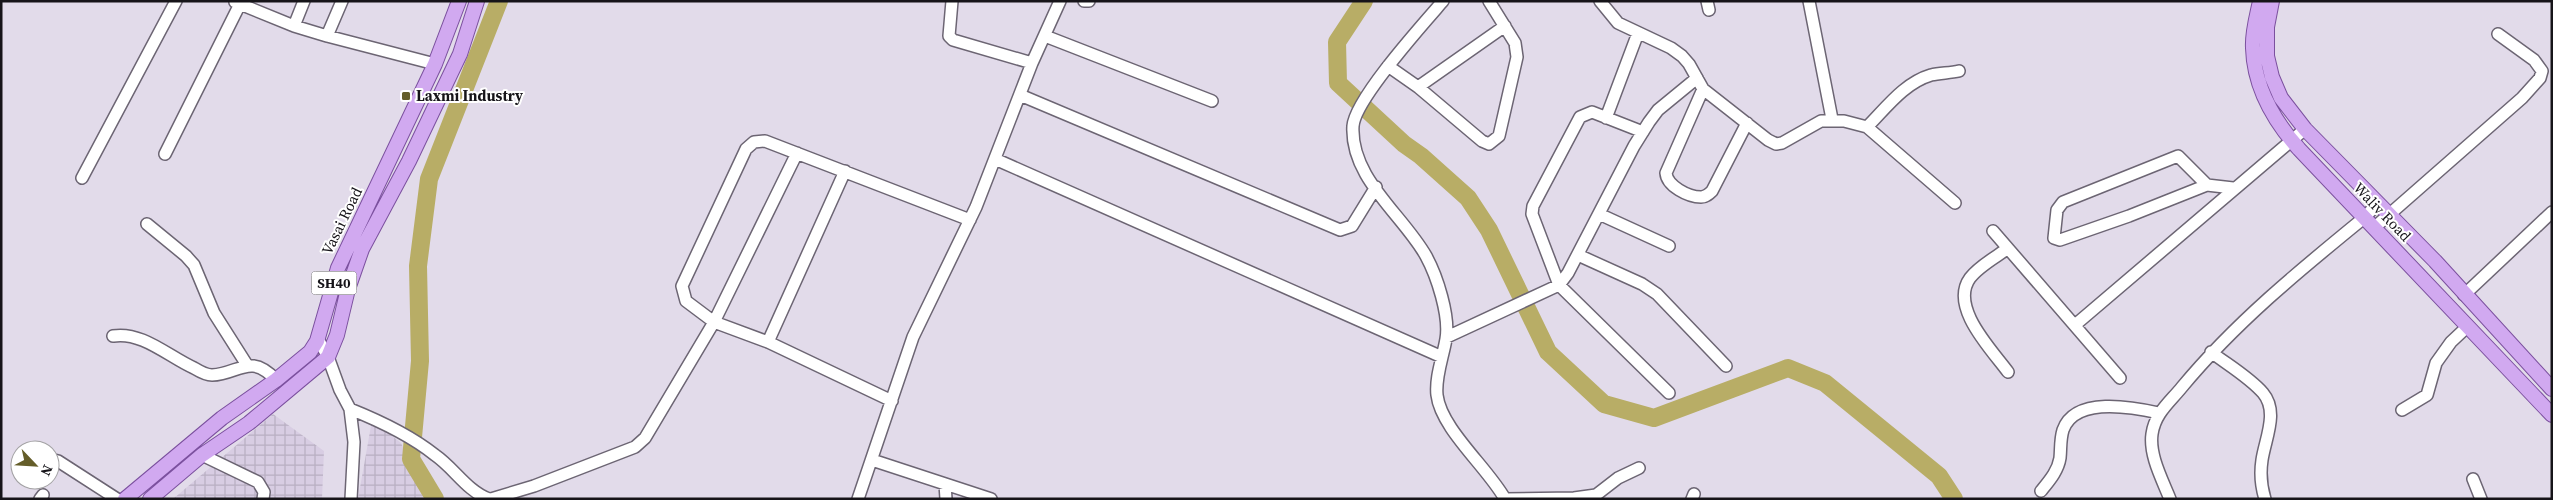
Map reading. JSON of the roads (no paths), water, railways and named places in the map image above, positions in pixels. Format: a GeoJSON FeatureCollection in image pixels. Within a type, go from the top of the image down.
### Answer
{"type":"FeatureCollection","features":[{"type":"Feature","properties":{"kind":"main road","name":"Vasai Road"},"geometry":{"type":"LineString","coordinates":[[125,499],[222,418],[276,380],[310,352],[318,339],[338,268],[435,64],[459,1]]}},
{"type":"Feature","properties":{"kind":"main road","name":"Vasai Road"},"geometry":{"type":"LineString","coordinates":[[150,499],[202,455],[249,423],[328,357],[338,335],[348,289],[362,249],[375,221],[409,161],[460,54],[477,1]]}},
{"type":"Feature","properties":{"kind":"main road","name":"Waliv Road"},"geometry":{"type":"LineString","coordinates":[[2260,1],[2253,48],[2259,81],[2272,113],[2291,140],[2552,415]]}},
{"type":"Feature","properties":{"kind":"main road","name":"Waliv Road"},"geometry":{"type":"LineString","coordinates":[[2272,1],[2267,37],[2267,56],[2272,77],[2281,98],[2305,129],[2389,213],[2552,389]]}},
{"type":"Feature","properties":{"kind":"street"},"geometry":{"type":"LineString","coordinates":[[82,178],[176,1]]}},
{"type":"Feature","properties":{"kind":"street"},"geometry":{"type":"LineString","coordinates":[[294,26],[304,1]]}},
{"type":"Feature","properties":{"kind":"street"},"geometry":{"type":"LineString","coordinates":[[327,36],[342,1]]}},
{"type":"Feature","properties":{"kind":"street"},"geometry":{"type":"LineString","coordinates":[[952,1],[948,29],[949,36],[953,40],[1032,64]]}},
{"type":"Feature","properties":{"kind":"street"},"geometry":{"type":"LineString","coordinates":[[858,499],[913,338],[970,220],[1032,64],[1060,1]]}},
{"type":"Feature","properties":{"kind":"street"},"geometry":{"type":"LineString","coordinates":[[1084,1],[1089,1]]}},
{"type":"Feature","properties":{"kind":"street"},"geometry":{"type":"LineString","coordinates":[[1443,1],[1388,66],[1357,113],[1353,125],[1354,142],[1364,172],[1426,255],[1440,288],[1447,337],[1442,357],[1437,395],[1444,415],[1466,448],[1495,482],[1505,499],[1574,498],[1596,495],[1618,478],[1639,468]]}},
{"type":"Feature","properties":{"kind":"street"},"geometry":{"type":"LineString","coordinates":[[1388,66],[1418,87],[1482,141],[1489,144],[1494,142],[1499,136],[1517,57],[1515,43],[1489,1]]}},
{"type":"Feature","properties":{"kind":"street"},"geometry":{"type":"LineString","coordinates":[[1600,1],[1618,23],[1671,48],[1682,56],[1698,78],[1703,89],[1776,144],[1782,143],[1821,121],[1832,119],[1866,127],[1955,203]]}},
{"type":"Feature","properties":{"kind":"street"},"geometry":{"type":"LineString","coordinates":[[1809,1],[1832,119]]}},
{"type":"Feature","properties":{"kind":"street"},"geometry":{"type":"LineString","coordinates":[[165,154],[237,3],[253,5],[294,26],[435,64]]}},
{"type":"Feature","properties":{"kind":"street"},"geometry":{"type":"LineString","coordinates":[[1418,87],[1505,26]]}},
{"type":"Feature","properties":{"kind":"street"},"geometry":{"type":"LineString","coordinates":[[1606,118],[1638,33]]}},
{"type":"Feature","properties":{"kind":"street"},"geometry":{"type":"LineString","coordinates":[[2376,228],[2389,213],[2522,98],[2540,78],[2542,70],[2534,60],[2498,34]]}},
{"type":"Feature","properties":{"kind":"street"},"geometry":{"type":"LineString","coordinates":[[1045,36],[1212,101]]}},
{"type":"Feature","properties":{"kind":"street"},"geometry":{"type":"LineString","coordinates":[[1866,127],[1897,95],[1913,84],[1930,76],[1959,71]]}},
{"type":"Feature","properties":{"kind":"street"},"geometry":{"type":"LineString","coordinates":[[1447,337],[1559,285],[1578,255],[1643,132],[1658,110],[1698,78]]}},
{"type":"Feature","properties":{"kind":"street"},"geometry":{"type":"LineString","coordinates":[[1703,89],[1666,173],[1666,180],[1671,186],[1699,197],[1704,197],[1712,191],[1747,123]]}},
{"type":"Feature","properties":{"kind":"street"},"geometry":{"type":"LineString","coordinates":[[1020,95],[1340,230],[1352,226],[1376,187]]}},
{"type":"Feature","properties":{"kind":"street"},"geometry":{"type":"LineString","coordinates":[[1643,132],[1592,112],[1580,117],[1533,206],[1536,226],[1559,285],[1669,393]]}},
{"type":"Feature","properties":{"kind":"street"},"geometry":{"type":"LineString","coordinates":[[2074,325],[2233,188],[2305,129]]}},
{"type":"Feature","properties":{"kind":"street"},"geometry":{"type":"LineString","coordinates":[[892,401],[768,342],[714,322],[686,301],[682,286],[746,149],[754,142],[764,141],[970,220]]}},
{"type":"Feature","properties":{"kind":"street"},"geometry":{"type":"LineString","coordinates":[[350,409],[394,429],[436,455],[473,489],[490,499],[534,486],[626,450],[645,438],[714,322],[797,153]]}},
{"type":"Feature","properties":{"kind":"street"},"geometry":{"type":"LineString","coordinates":[[2207,184],[2178,156],[2063,202],[2057,210],[2054,238],[2060,240],[2129,216],[2207,184],[2233,188]]}},
{"type":"Feature","properties":{"kind":"street"},"geometry":{"type":"LineString","coordinates":[[995,159],[1442,357]]}},
{"type":"Feature","properties":{"kind":"street"},"geometry":{"type":"LineString","coordinates":[[768,342],[845,172]]}},
{"type":"Feature","properties":{"kind":"street"},"geometry":{"type":"LineString","coordinates":[[2170,499],[2154,458],[2152,434],[2159,413],[2211,352],[2274,292],[2365,217],[2378,203]]}},
{"type":"Feature","properties":{"kind":"street"},"geometry":{"type":"LineString","coordinates":[[2464,295],[2552,212]]}},
{"type":"Feature","properties":{"kind":"street"},"geometry":{"type":"LineString","coordinates":[[1599,214],[1669,246]]}},
{"type":"Feature","properties":{"kind":"street"},"geometry":{"type":"LineString","coordinates":[[147,224],[186,256],[194,266],[214,313],[247,365]]}},
{"type":"Feature","properties":{"kind":"street"},"geometry":{"type":"LineString","coordinates":[[1993,231],[2120,378]]}},
{"type":"Feature","properties":{"kind":"street"},"geometry":{"type":"LineString","coordinates":[[2007,249],[1970,278],[1964,292],[1969,319],[2008,372]]}},
{"type":"Feature","properties":{"kind":"street"},"geometry":{"type":"LineString","coordinates":[[1578,255],[1642,284],[1657,294],[1726,366]]}},
{"type":"Feature","properties":{"kind":"street"},"geometry":{"type":"LineString","coordinates":[[2402,410],[2427,395],[2436,363],[2451,342],[2467,327]]}},
{"type":"Feature","properties":{"kind":"street"},"geometry":{"type":"LineString","coordinates":[[113,336],[133,337],[211,375],[247,365],[260,368],[276,380]]}},
{"type":"Feature","properties":{"kind":"street"},"geometry":{"type":"LineString","coordinates":[[318,339],[328,357],[340,390],[350,409],[354,442],[351,499]]}},
{"type":"Feature","properties":{"kind":"street"},"geometry":{"type":"LineString","coordinates":[[2211,352],[2264,394],[2271,407],[2271,420],[2262,462],[2261,487],[2264,499]]}},
{"type":"Feature","properties":{"kind":"street"},"geometry":{"type":"LineString","coordinates":[[2041,491],[2056,471],[2064,429],[2069,420],[2080,412],[2112,407],[2131,407],[2159,413]]}},
{"type":"Feature","properties":{"kind":"street"},"geometry":{"type":"LineString","coordinates":[[202,455],[258,482],[264,492],[263,499]]}},
{"type":"Feature","properties":{"kind":"street"},"geometry":{"type":"LineString","coordinates":[[872,460],[991,499]]}},
{"type":"Feature","properties":{"kind":"street"},"geometry":{"type":"LineString","coordinates":[[60,464],[87,479],[117,499]]}},
{"type":"Feature","properties":{"kind":"street"},"geometry":{"type":"LineString","coordinates":[[2473,479],[2481,499]]}},
{"type":"Feature","properties":{"kind":"street"},"geometry":{"type":"LineString","coordinates":[[945,484],[946,499]]}},
{"type":"Feature","properties":{"kind":"waterway"},"geometry":{"type":"LineString","coordinates":[[435,499],[411,459],[420,361],[418,266],[429,179],[499,1]]}},
{"type":"Feature","properties":{"kind":"waterway"},"geometry":{"type":"LineString","coordinates":[[1364,1],[1337,42],[1338,83],[1404,144],[1421,156],[1468,198],[1489,230],[1548,352],[1604,404],[1654,418],[1788,368],[1825,383],[1939,476],[1954,499]]}},
{"type":"Feature","properties":{"kind":"place","name":"Laxmi Industry"},"geometry":{"type":"Point","coordinates":[406,96]}}]}
